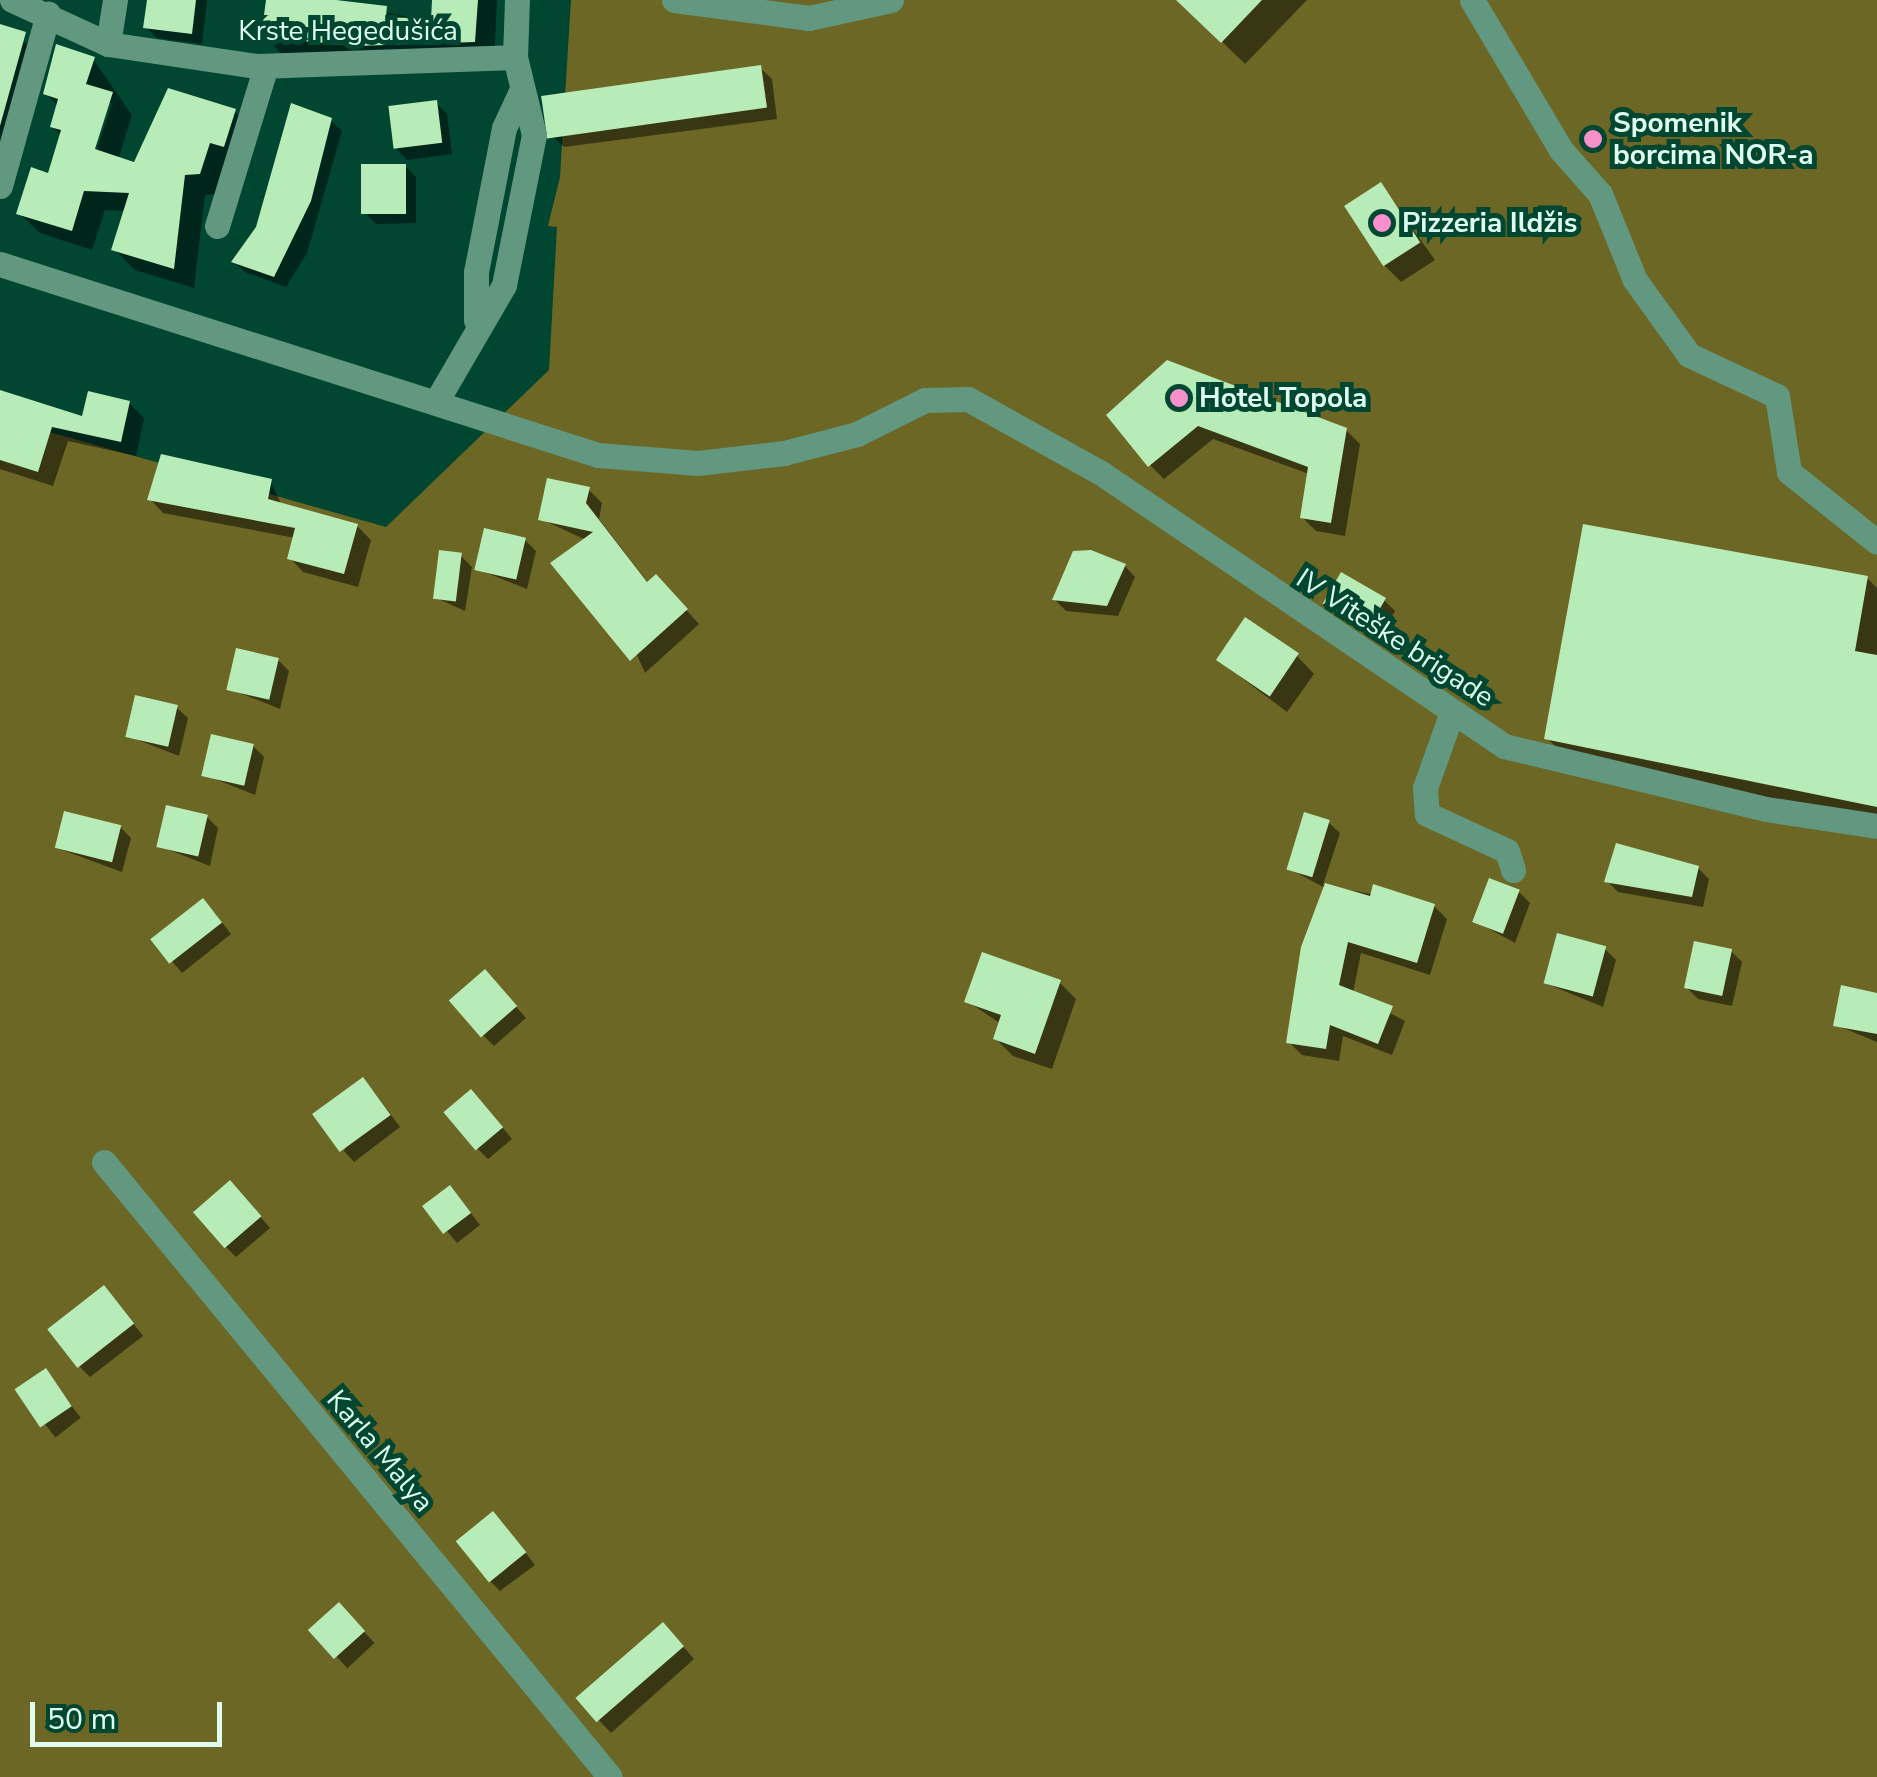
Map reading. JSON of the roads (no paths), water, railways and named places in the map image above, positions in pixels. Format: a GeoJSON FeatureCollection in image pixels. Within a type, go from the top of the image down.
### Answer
{"type":"FeatureCollection","features":[{"type":"Feature","properties":{"kind":"street","name":"Krste Hegedušića"},"geometry":{"type":"LineString","coordinates":[[12,0],[108,44],[266,66],[515,57]]}},
{"type":"Feature","properties":{"kind":"street"},"geometry":{"type":"LineString","coordinates":[[108,44],[115,0]]}},
{"type":"Feature","properties":{"kind":"street"},"geometry":{"type":"LineString","coordinates":[[0,264],[436,402],[476,320],[490,200],[509,109],[522,89],[515,57],[517,0]]}},
{"type":"Feature","properties":{"kind":"street"},"geometry":{"type":"LineString","coordinates":[[674,0],[808,18],[890,0]]}},
{"type":"Feature","properties":{"kind":"street"},"geometry":{"type":"LineString","coordinates":[[1472,0],[1560,150],[1600,194],[1635,280],[1689,354],[1777,396],[1790,472],[1877,542]]}},
{"type":"Feature","properties":{"kind":"street"},"geometry":{"type":"LineString","coordinates":[[0,186],[48,14]]}},
{"type":"Feature","properties":{"kind":"street"},"geometry":{"type":"LineString","coordinates":[[217,226],[266,66]]}},
{"type":"Feature","properties":{"kind":"street","name":"IV Viteške brigade"},"geometry":{"type":"LineString","coordinates":[[436,402],[598,455],[698,463],[857,434],[926,400],[968,399],[1102,473],[1504,746],[1877,826]]}},
{"type":"Feature","properties":{"kind":"street"},"geometry":{"type":"LineString","coordinates":[[1452,712],[1425,788],[1427,814],[1506,851],[1513,870]]}},
{"type":"Feature","properties":{"kind":"street","name":"Karla Malya"},"geometry":{"type":"LineString","coordinates":[[104,1162],[610,1777]]}},
{"type":"Feature","properties":{"kind":"place","name":"Spomenik borcima NOR-a"},"geometry":{"type":"Point","coordinates":[1593,139]}},
{"type":"Feature","properties":{"kind":"place","name":"Pizzeria Ildžis"},"geometry":{"type":"Point","coordinates":[1382,223]}},
{"type":"Feature","properties":{"kind":"place","name":"Hotel Topola"},"geometry":{"type":"Point","coordinates":[1179,398]}}]}
